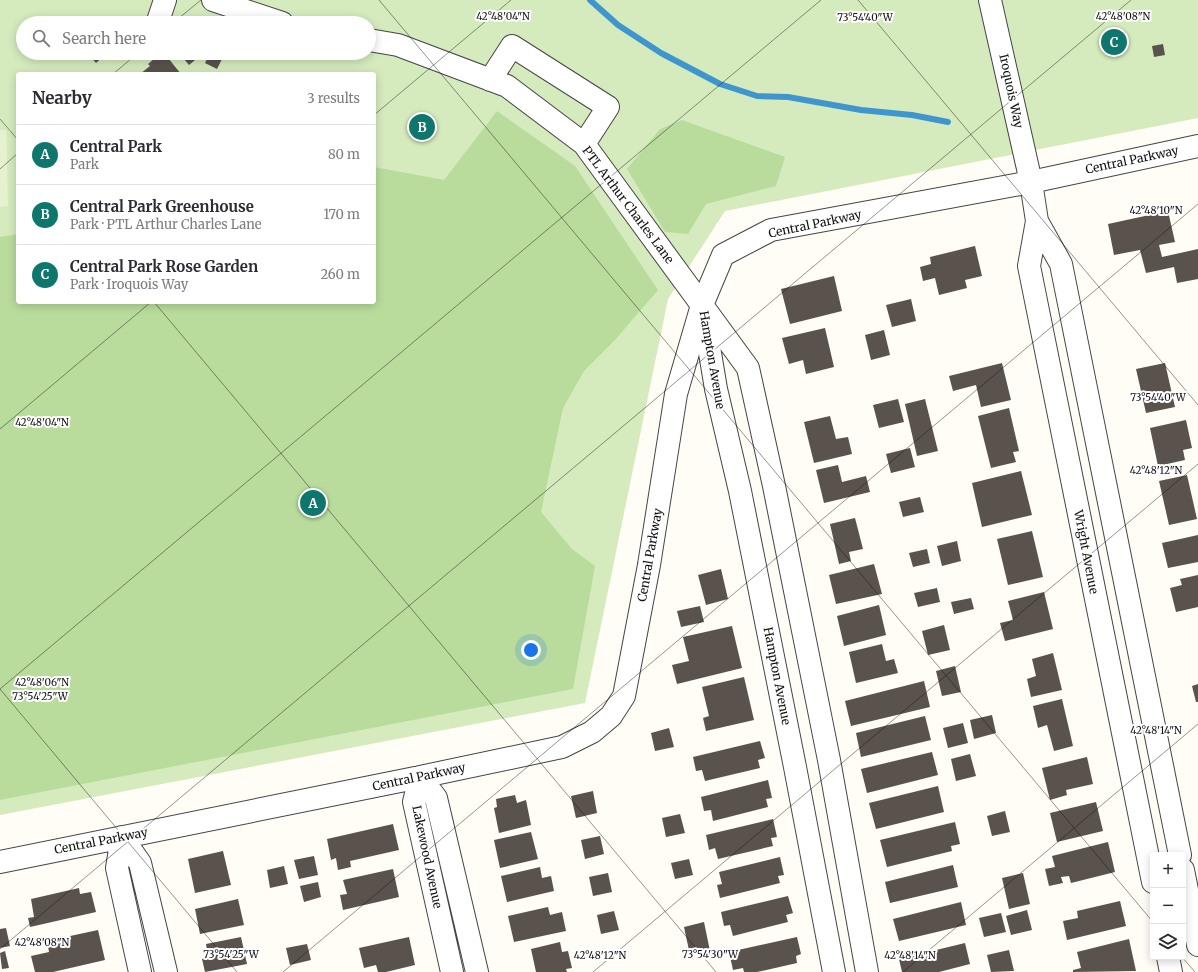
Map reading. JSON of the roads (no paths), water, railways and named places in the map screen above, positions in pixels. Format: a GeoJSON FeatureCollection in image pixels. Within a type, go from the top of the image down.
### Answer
{"type":"FeatureCollection","features":[{"type":"Feature","properties":{"kind":"street"},"geometry":{"type":"LineString","coordinates":[[160,16],[165,0]]}},
{"type":"Feature","properties":{"kind":"street"},"geometry":{"type":"LineString","coordinates":[[213,0],[261,16]]}},
{"type":"Feature","properties":{"kind":"street","name":"Iroquois Way"},"geometry":{"type":"LineString","coordinates":[[990,0],[1031,182]]}},
{"type":"Feature","properties":{"kind":"street","name":"PTL Arthur Charles Lane"},"geometry":{"type":"LineString","coordinates":[[376,41],[398,45],[507,86],[584,144],[702,305]]}},
{"type":"Feature","properties":{"kind":"street"},"geometry":{"type":"LineString","coordinates":[[490,80],[512,46],[608,107],[584,144]]}},
{"type":"Feature","properties":{"kind":"street","name":"Central Parkway"},"geometry":{"type":"LineString","coordinates":[[0,862],[420,778],[562,747],[592,732],[611,716],[624,696],[649,565],[676,394],[702,305],[723,255],[771,230],[1031,182],[1198,146]]}},
{"type":"Feature","properties":{"kind":"street","name":"Wright Avenue"},"geometry":{"type":"LineString","coordinates":[[1031,182],[1037,221],[1029,266],[1150,867]]}},
{"type":"Feature","properties":{"kind":"street","name":"Wright Avenue"},"geometry":{"type":"LineString","coordinates":[[1037,221],[1061,264],[1179,852]]}},
{"type":"Feature","properties":{"kind":"street","name":"Hampton Avenue"},"geometry":{"type":"LineString","coordinates":[[702,305],[748,368],[774,486],[829,760],[867,972]]}},
{"type":"Feature","properties":{"kind":"street","name":"Hampton Avenue"},"geometry":{"type":"LineString","coordinates":[[702,305],[716,389],[740,491],[795,766],[834,972]]}},
{"type":"Feature","properties":{"kind":"street"},"geometry":{"type":"LineString","coordinates":[[1067,456],[1098,449]]}},
{"type":"Feature","properties":{"kind":"street"},"geometry":{"type":"LineString","coordinates":[[740,491],[774,486]]}},
{"type":"Feature","properties":{"kind":"street"},"geometry":{"type":"LineString","coordinates":[[1116,699],[1148,693]]}},
{"type":"Feature","properties":{"kind":"street"},"geometry":{"type":"LineString","coordinates":[[795,766],[829,760]]}},
{"type":"Feature","properties":{"kind":"street","name":"Lakewood Avenue"},"geometry":{"type":"LineString","coordinates":[[420,778],[414,802],[452,972]]}},
{"type":"Feature","properties":{"kind":"street","name":"Lakewood Avenue"},"geometry":{"type":"LineString","coordinates":[[420,778],[436,798],[477,972]]}},
{"type":"Feature","properties":{"kind":"street"},"geometry":{"type":"LineString","coordinates":[[122,837],[117,868],[140,972]]}},
{"type":"Feature","properties":{"kind":"street"},"geometry":{"type":"LineString","coordinates":[[122,837],[140,863],[166,972]]}},
{"type":"Feature","properties":{"kind":"street"},"geometry":{"type":"LineString","coordinates":[[1186,885],[1198,945]]}},
{"type":"Feature","properties":{"kind":"street"},"geometry":{"type":"LineString","coordinates":[[1169,960],[1171,972]]}},
{"type":"Feature","properties":{"kind":"waterway"},"geometry":{"type":"LineString","coordinates":[[590,0],[618,25],[661,53],[720,84],[757,96],[788,97],[861,110],[912,115],[948,122]]}},
{"type":"Feature","properties":{"kind":"place","name":"Central Park Rose Garden"},"geometry":{"type":"Point","coordinates":[1114,42]}},
{"type":"Feature","properties":{"kind":"place","name":"Central Park Greenhouse"},"geometry":{"type":"Point","coordinates":[422,127]}},
{"type":"Feature","properties":{"kind":"place","name":"Central Park"},"geometry":{"type":"Point","coordinates":[313,503]}}]}
